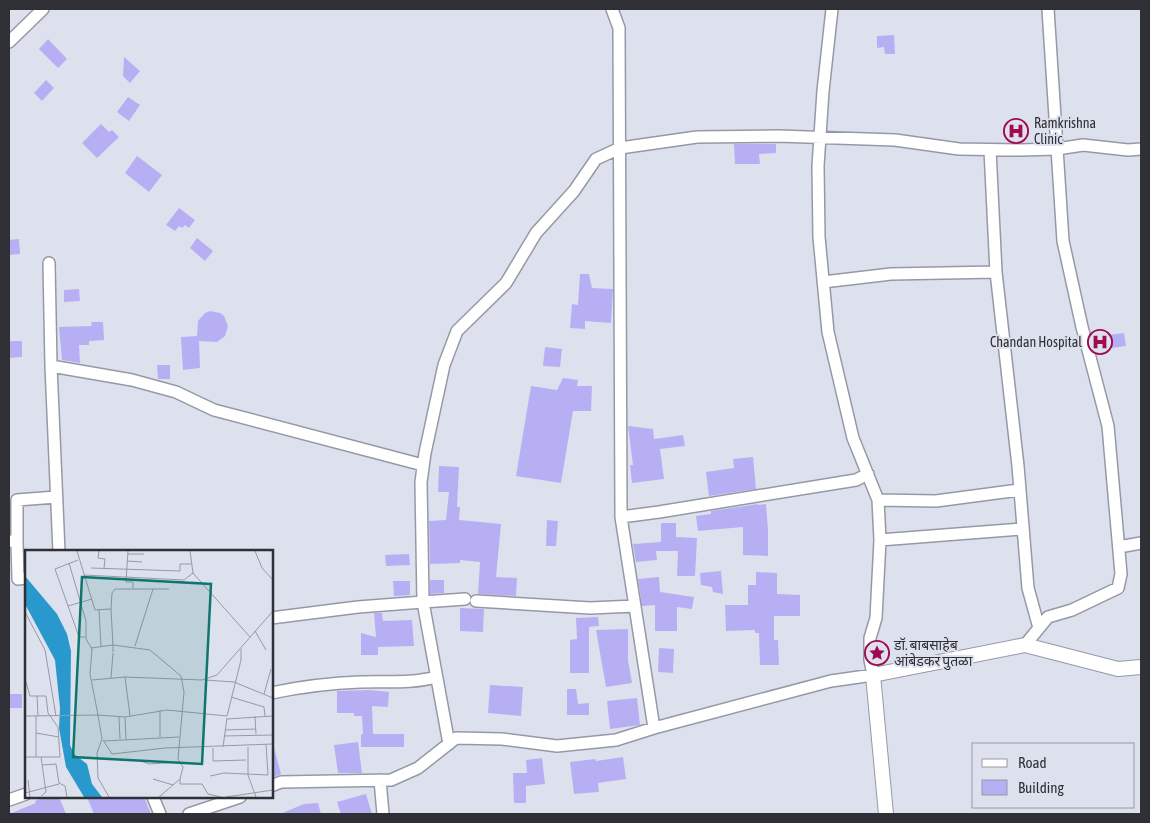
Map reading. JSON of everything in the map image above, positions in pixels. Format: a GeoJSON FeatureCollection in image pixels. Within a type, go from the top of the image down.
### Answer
{"type":"FeatureCollection","features":[{"type":"Feature","properties":{"kind":"main road"},"geometry":{"type":"LineString","coordinates":[[886,814],[873,675],[1025,646],[1118,669],[1141,667]]}},
{"type":"Feature","properties":{"kind":"street"},"geometry":{"type":"LineString","coordinates":[[9,42],[43,9]]}},
{"type":"Feature","properties":{"kind":"street"},"geometry":{"type":"LineString","coordinates":[[612,9],[619,28]]}},
{"type":"Feature","properties":{"kind":"street"},"geometry":{"type":"LineString","coordinates":[[618,9],[621,517],[654,728]]}},
{"type":"Feature","properties":{"kind":"street"},"geometry":{"type":"LineString","coordinates":[[272,786],[281,782],[391,780],[418,768],[456,738],[502,740],[557,746],[616,740],[654,728],[831,682],[873,675],[870,660],[870,638],[876,618],[880,540],[878,500],[853,438],[828,332],[819,237],[818,166],[832,9]]}},
{"type":"Feature","properties":{"kind":"street"},"geometry":{"type":"LineString","coordinates":[[1025,646],[1048,617],[1072,610],[1118,588],[1120,574],[1108,426],[1082,327],[1063,241],[1048,9]]}},
{"type":"Feature","properties":{"kind":"street"},"geometry":{"type":"LineString","coordinates":[[448,744],[423,602],[421,482],[444,365],[457,331],[506,283],[536,233],[574,191],[596,159],[620,148],[697,137],[778,136],[895,140],[959,150],[1057,149],[1083,145],[1128,150],[1141,149]]}},
{"type":"Feature","properties":{"kind":"street"},"geometry":{"type":"LineString","coordinates":[[990,150],[996,272],[1008,368],[1028,588],[1039,628]]}},
{"type":"Feature","properties":{"kind":"street"},"geometry":{"type":"LineString","coordinates":[[49,263],[58,550]]}},
{"type":"Feature","properties":{"kind":"street"},"geometry":{"type":"LineString","coordinates":[[823,282],[891,274],[996,272]]}},
{"type":"Feature","properties":{"kind":"street"},"geometry":{"type":"LineString","coordinates":[[51,366],[132,380],[176,392],[214,410],[423,465]]}},
{"type":"Feature","properties":{"kind":"street"},"geometry":{"type":"LineString","coordinates":[[621,517],[856,480],[868,474]]}},
{"type":"Feature","properties":{"kind":"street"},"geometry":{"type":"LineString","coordinates":[[878,500],[936,501],[1019,490]]}},
{"type":"Feature","properties":{"kind":"street"},"geometry":{"type":"LineString","coordinates":[[25,578],[18,579],[13,541],[17,500],[56,498]]}},
{"type":"Feature","properties":{"kind":"street"},"geometry":{"type":"LineString","coordinates":[[880,540],[1022,529]]}},
{"type":"Feature","properties":{"kind":"street"},"geometry":{"type":"LineString","coordinates":[[1119,547],[1141,543]]}},
{"type":"Feature","properties":{"kind":"street"},"geometry":{"type":"LineString","coordinates":[[272,618],[358,607],[470,600],[590,608],[634,606]]}},
{"type":"Feature","properties":{"kind":"street"},"geometry":{"type":"LineString","coordinates":[[272,693],[290,689],[358,682],[419,681],[436,677]]}},
{"type":"Feature","properties":{"kind":"street"},"geometry":{"type":"LineString","coordinates":[[380,780],[383,814]]}},
{"type":"Feature","properties":{"kind":"street"},"geometry":{"type":"LineString","coordinates":[[9,800],[25,794]]}},
{"type":"Feature","properties":{"kind":"street"},"geometry":{"type":"LineString","coordinates":[[154,798],[160,814]]}},
{"type":"Feature","properties":{"kind":"street"},"geometry":{"type":"LineString","coordinates":[[189,814],[237,798]]}},
{"type":"Feature","properties":{"kind":"building"},"geometry":{"type":"Polygon","coordinates":[[[894,35],[895,54],[885,54],[884,47],[877,48],[877,36],[894,35]]]}},
{"type":"Feature","properties":{"kind":"building"},"geometry":{"type":"Polygon","coordinates":[[[48,39],[67,59],[58,68],[39,49],[48,39]]]}},
{"type":"Feature","properties":{"kind":"building"},"geometry":{"type":"Polygon","coordinates":[[[124,57],[140,71],[130,83],[123,76],[124,57]]]}},
{"type":"Feature","properties":{"kind":"building"},"geometry":{"type":"Polygon","coordinates":[[[46,80],[54,88],[42,101],[34,93],[46,80]]]}},
{"type":"Feature","properties":{"kind":"building"},"geometry":{"type":"Polygon","coordinates":[[[128,97],[140,105],[129,121],[117,112],[128,97]]]}},
{"type":"Feature","properties":{"kind":"building"},"geometry":{"type":"Polygon","coordinates":[[[1006,123],[1024,123],[1024,140],[1006,140],[1006,123]]]}},
{"type":"Feature","properties":{"kind":"building"},"geometry":{"type":"Polygon","coordinates":[[[101,124],[109,132],[112,130],[119,137],[97,158],[82,143],[101,124]]]}},
{"type":"Feature","properties":{"kind":"building"},"geometry":{"type":"Polygon","coordinates":[[[734,144],[776,144],[776,153],[759,154],[760,164],[735,164],[734,144]]]}},
{"type":"Feature","properties":{"kind":"building"},"geometry":{"type":"Polygon","coordinates":[[[137,156],[162,175],[149,192],[125,173],[137,156]]]}},
{"type":"Feature","properties":{"kind":"building"},"geometry":{"type":"Polygon","coordinates":[[[179,208],[195,220],[189,228],[185,225],[182,228],[179,226],[175,231],[166,225],[179,208]]]}},
{"type":"Feature","properties":{"kind":"building"},"geometry":{"type":"Polygon","coordinates":[[[197,238],[213,251],[205,261],[190,248],[197,238]]]}},
{"type":"Feature","properties":{"kind":"building"},"geometry":{"type":"Polygon","coordinates":[[[19,239],[20,254],[9,255],[9,240],[19,239]]]}},
{"type":"Feature","properties":{"kind":"building"},"geometry":{"type":"Polygon","coordinates":[[[580,274],[589,274],[592,288],[613,289],[611,323],[585,321],[585,329],[570,328],[572,304],[578,305],[580,274]]]}},
{"type":"Feature","properties":{"kind":"building"},"geometry":{"type":"Polygon","coordinates":[[[79,289],[80,301],[64,302],[64,290],[79,289]]]}},
{"type":"Feature","properties":{"kind":"building"},"geometry":{"type":"Polygon","coordinates":[[[210,311],[224,316],[228,326],[225,336],[217,342],[199,341],[200,368],[183,370],[181,337],[197,336],[198,321],[205,313],[210,311]]]}},
{"type":"Feature","properties":{"kind":"building"},"geometry":{"type":"Polygon","coordinates":[[[91,322],[103,322],[104,340],[89,341],[89,345],[79,345],[80,363],[62,360],[59,327],[92,326],[91,322]]]}},
{"type":"Feature","properties":{"kind":"building"},"geometry":{"type":"Polygon","coordinates":[[[1124,333],[1126,346],[1096,350],[1092,337],[1124,333]]]}},
{"type":"Feature","properties":{"kind":"building"},"geometry":{"type":"Polygon","coordinates":[[[9,341],[22,341],[22,357],[9,358],[9,341]]]}},
{"type":"Feature","properties":{"kind":"building"},"geometry":{"type":"Polygon","coordinates":[[[545,347],[562,349],[560,367],[543,366],[545,347]]]}},
{"type":"Feature","properties":{"kind":"building"},"geometry":{"type":"Polygon","coordinates":[[[157,365],[170,365],[170,379],[158,379],[157,365]]]}},
{"type":"Feature","properties":{"kind":"building"},"geometry":{"type":"Polygon","coordinates":[[[563,378],[578,380],[577,386],[592,386],[591,411],[573,411],[561,483],[516,476],[531,386],[557,390],[563,378]]]}},
{"type":"Feature","properties":{"kind":"building"},"geometry":{"type":"Polygon","coordinates":[[[628,426],[653,429],[654,439],[683,435],[685,446],[660,449],[664,479],[632,483],[630,465],[633,465],[628,426]]]}},
{"type":"Feature","properties":{"kind":"building"},"geometry":{"type":"Polygon","coordinates":[[[753,457],[756,489],[709,496],[706,472],[734,468],[733,459],[753,457]]]}},
{"type":"Feature","properties":{"kind":"building"},"geometry":{"type":"Polygon","coordinates":[[[439,466],[459,467],[457,507],[460,507],[459,520],[501,524],[496,577],[517,578],[516,596],[478,594],[480,562],[460,560],[460,563],[430,564],[429,521],[446,520],[449,492],[438,492],[439,466]]]}},
{"type":"Feature","properties":{"kind":"building"},"geometry":{"type":"Polygon","coordinates":[[[766,504],[768,556],[743,555],[743,527],[698,531],[696,516],[711,514],[711,511],[766,504]]]}},
{"type":"Feature","properties":{"kind":"building"},"geometry":{"type":"Polygon","coordinates":[[[547,520],[558,521],[556,546],[546,546],[547,520]]]}},
{"type":"Feature","properties":{"kind":"building"},"geometry":{"type":"Polygon","coordinates":[[[661,523],[676,523],[676,537],[697,538],[695,576],[677,576],[678,551],[656,551],[657,560],[636,562],[633,544],[661,542],[661,523]]]}},
{"type":"Feature","properties":{"kind":"building"},"geometry":{"type":"Polygon","coordinates":[[[409,554],[410,565],[386,566],[385,555],[409,554]]]}},
{"type":"Feature","properties":{"kind":"building"},"geometry":{"type":"Polygon","coordinates":[[[721,571],[723,594],[713,592],[712,587],[701,585],[700,573],[721,571]]]}},
{"type":"Feature","properties":{"kind":"building"},"geometry":{"type":"Polygon","coordinates":[[[756,572],[777,573],[777,594],[800,595],[800,616],[774,616],[774,640],[778,640],[779,665],[760,665],[759,633],[755,633],[755,630],[726,631],[725,605],[748,605],[748,585],[756,585],[756,572]]]}},
{"type":"Feature","properties":{"kind":"building"},"geometry":{"type":"Polygon","coordinates":[[[659,577],[660,592],[694,597],[692,609],[677,607],[677,631],[655,631],[655,605],[642,606],[638,579],[659,577]]]}},
{"type":"Feature","properties":{"kind":"building"},"geometry":{"type":"Polygon","coordinates":[[[430,580],[444,580],[444,593],[430,594],[430,580]]]}},
{"type":"Feature","properties":{"kind":"building"},"geometry":{"type":"Polygon","coordinates":[[[393,581],[410,581],[410,595],[394,596],[393,581]]]}},
{"type":"Feature","properties":{"kind":"building"},"geometry":{"type":"Polygon","coordinates":[[[460,608],[484,609],[483,632],[460,631],[460,608]]]}},
{"type":"Feature","properties":{"kind":"building"},"geometry":{"type":"Polygon","coordinates":[[[374,613],[382,613],[383,621],[412,620],[414,646],[378,647],[378,655],[361,655],[361,633],[376,637],[374,613]]]}},
{"type":"Feature","properties":{"kind":"building"},"geometry":{"type":"Polygon","coordinates":[[[598,617],[599,626],[589,627],[589,673],[570,673],[570,640],[577,639],[576,618],[598,617]]]}},
{"type":"Feature","properties":{"kind":"building"},"geometry":{"type":"Polygon","coordinates":[[[628,629],[628,660],[632,683],[606,687],[596,630],[628,629]]]}},
{"type":"Feature","properties":{"kind":"building"},"geometry":{"type":"Polygon","coordinates":[[[659,648],[674,649],[673,673],[658,672],[659,648]]]}},
{"type":"Feature","properties":{"kind":"building"},"geometry":{"type":"Polygon","coordinates":[[[490,685],[523,687],[521,716],[488,713],[490,685]]]}},
{"type":"Feature","properties":{"kind":"building"},"geometry":{"type":"Polygon","coordinates":[[[567,689],[576,689],[578,704],[589,703],[589,715],[567,715],[567,689]]]}},
{"type":"Feature","properties":{"kind":"building"},"geometry":{"type":"Polygon","coordinates":[[[370,690],[389,692],[388,707],[372,706],[373,734],[404,734],[404,747],[361,747],[361,734],[363,734],[362,716],[354,716],[354,713],[337,713],[337,691],[370,690]]]}},
{"type":"Feature","properties":{"kind":"building"},"geometry":{"type":"Polygon","coordinates":[[[9,694],[22,694],[22,708],[9,708],[9,694]]]}},
{"type":"Feature","properties":{"kind":"building"},"geometry":{"type":"Polygon","coordinates":[[[637,698],[640,725],[610,729],[607,701],[637,698]]]}},
{"type":"Feature","properties":{"kind":"building"},"geometry":{"type":"Polygon","coordinates":[[[358,742],[362,773],[338,773],[334,745],[358,742]]]}},
{"type":"Feature","properties":{"kind":"building"},"geometry":{"type":"Polygon","coordinates":[[[272,748],[274,748],[281,774],[272,778],[272,748]]]}},
{"type":"Feature","properties":{"kind":"building"},"geometry":{"type":"Polygon","coordinates":[[[623,757],[626,779],[598,783],[599,792],[574,794],[570,762],[623,757]]]}},
{"type":"Feature","properties":{"kind":"building"},"geometry":{"type":"Polygon","coordinates":[[[542,758],[545,784],[526,786],[526,803],[514,803],[513,773],[527,773],[526,760],[542,758]]]}},
{"type":"Feature","properties":{"kind":"building"},"geometry":{"type":"Polygon","coordinates":[[[366,794],[372,814],[341,814],[337,802],[366,794]]]}},
{"type":"Feature","properties":{"kind":"building"},"geometry":{"type":"Polygon","coordinates":[[[43,798],[59,798],[66,814],[9,814],[36,803],[35,801],[43,798]]]}},
{"type":"Feature","properties":{"kind":"building"},"geometry":{"type":"Polygon","coordinates":[[[87,798],[144,798],[151,814],[94,814],[87,798]]]}},
{"type":"Feature","properties":{"kind":"building"},"geometry":{"type":"Polygon","coordinates":[[[318,803],[321,814],[280,814],[304,804],[318,803]]]}},
{"type":"Feature","properties":{"kind":"place","name":"Ramkrishna Clinic"},"geometry":{"type":"Point","coordinates":[1016,131]}},
{"type":"Feature","properties":{"kind":"place","name":"Chandan Hospital"},"geometry":{"type":"Point","coordinates":[1100,342]}},
{"type":"Feature","properties":{"kind":"place","name":"डॉ. बाबसाहेब आंबेडकर पुतळा"},"geometry":{"type":"Point","coordinates":[877,653]}}]}
